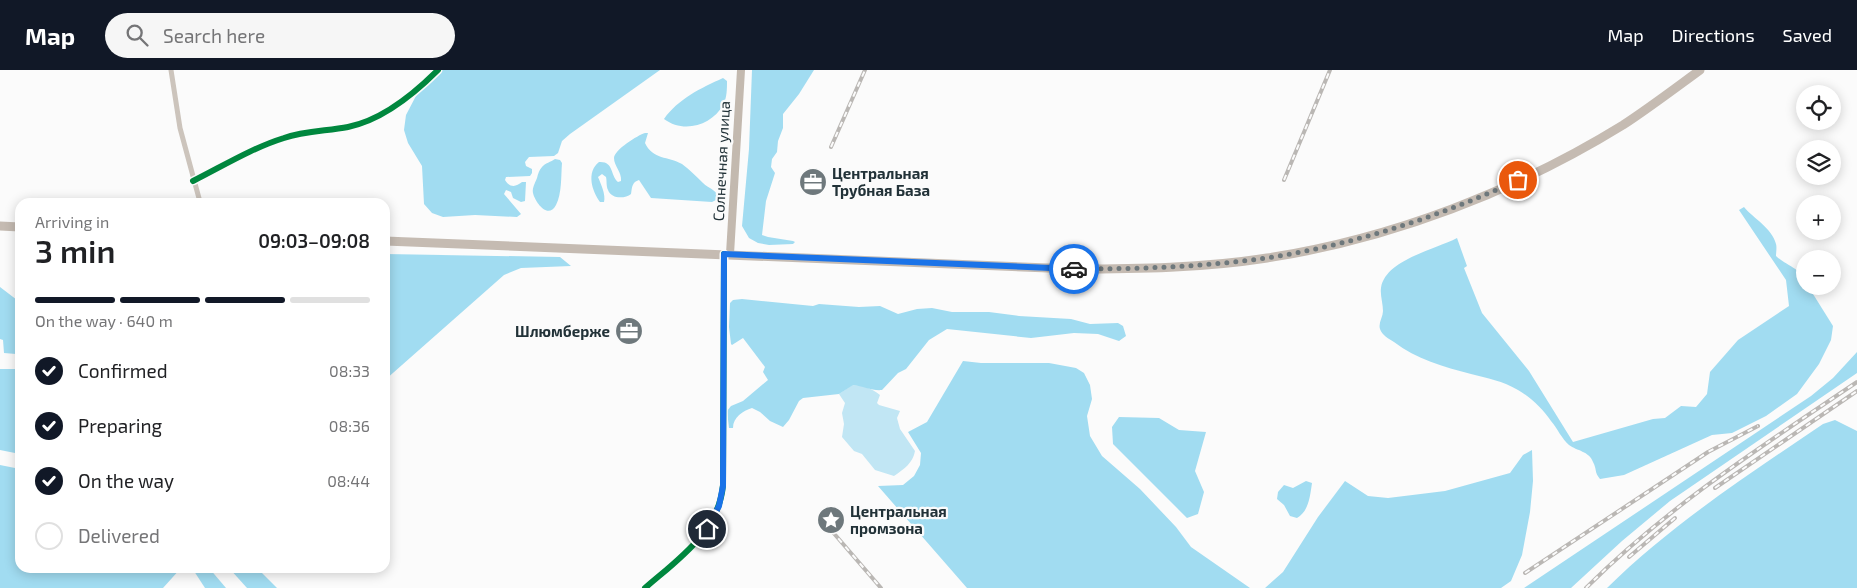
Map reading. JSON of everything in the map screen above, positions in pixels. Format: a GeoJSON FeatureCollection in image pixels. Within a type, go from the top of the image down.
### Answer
{"type":"FeatureCollection","features":[{"type":"Feature","properties":{"kind":"main road"},"geometry":{"type":"LineString","coordinates":[[390,241],[1102,269],[1215,264],[1259,259],[1342,243],[1394,228],[1450,209],[1509,184],[1564,158],[1621,126],[1700,70]]}},
{"type":"Feature","properties":{"kind":"main road"},"geometry":{"type":"LineString","coordinates":[[0,226],[15,227]]}},
{"type":"Feature","properties":{"kind":"street"},"geometry":{"type":"LineString","coordinates":[[171,70],[180,128],[199,198]]}},
{"type":"Feature","properties":{"kind":"street"},"geometry":{"type":"LineString","coordinates":[[193,180],[285,137],[350,127],[380,115],[403,100],[438,70]]}},
{"type":"Feature","properties":{"kind":"street","name":"Солнечная улица"},"geometry":{"type":"LineString","coordinates":[[645,588],[703,533],[713,518],[721,500],[723,486],[727,254],[741,70]]}},
{"type":"Feature","properties":{"kind":"shaded area"},"geometry":{"type":"Polygon","coordinates":[[[442,70],[660,70],[570,134],[562,141],[558,153],[554,156],[529,157],[525,162],[526,166],[532,169],[530,176],[506,177],[507,183],[515,186],[526,182],[525,201],[521,202],[513,198],[511,192],[506,190],[504,194],[521,214],[517,217],[475,215],[443,217],[432,213],[424,204],[422,166],[408,143],[404,130],[406,115],[418,92],[442,70]]]}},
{"type":"Feature","properties":{"kind":"shaded area"},"geometry":{"type":"Polygon","coordinates":[[[752,70],[814,70],[799,94],[783,114],[783,128],[778,141],[777,152],[772,159],[771,167],[775,173],[766,201],[762,235],[793,241],[795,242],[793,244],[769,245],[758,243],[749,238],[742,226],[749,149],[752,70]]]}},
{"type":"Feature","properties":{"kind":"shaded area"},"geometry":{"type":"Polygon","coordinates":[[[723,78],[727,81],[725,99],[723,105],[712,118],[697,125],[689,126],[672,124],[664,119],[683,100],[698,90],[723,78]]]}},
{"type":"Feature","properties":{"kind":"shaded area"},"geometry":{"type":"Polygon","coordinates":[[[648,133],[645,143],[652,152],[682,164],[715,192],[718,196],[716,200],[712,202],[651,198],[639,180],[634,183],[631,194],[615,197],[610,193],[606,177],[602,174],[598,177],[603,190],[604,202],[600,202],[595,193],[591,176],[595,166],[599,162],[604,162],[609,166],[618,182],[621,181],[614,161],[615,155],[627,143],[648,133]]]}},
{"type":"Feature","properties":{"kind":"shaded area"},"geometry":{"type":"Polygon","coordinates":[[[555,159],[560,160],[562,163],[560,190],[556,205],[549,211],[539,205],[534,197],[533,189],[541,168],[555,159]]]}},
{"type":"Feature","properties":{"kind":"shaded area"},"geometry":{"type":"Polygon","coordinates":[[[1744,207],[1771,233],[1776,244],[1776,256],[1796,270],[1796,295],[1814,295],[1833,326],[1831,340],[1819,364],[1797,394],[1766,416],[1732,433],[1712,435],[1624,475],[1600,479],[1591,458],[1586,453],[1569,445],[1540,408],[1518,390],[1501,382],[1421,358],[1388,338],[1380,329],[1383,311],[1381,288],[1384,278],[1401,263],[1457,238],[1467,266],[1464,268],[1482,313],[1529,371],[1573,442],[1653,419],[1665,418],[1681,406],[1696,407],[1707,394],[1710,372],[1738,340],[1789,306],[1786,280],[1739,210],[1744,207]]]}},
{"type":"Feature","properties":{"kind":"shaded area"},"geometry":{"type":"Polygon","coordinates":[[[390,254],[560,257],[571,266],[521,268],[504,275],[390,376],[390,254]]]}},
{"type":"Feature","properties":{"kind":"shaded area"},"geometry":{"type":"Polygon","coordinates":[[[0,287],[15,298],[15,354],[4,353],[3,340],[0,339],[0,287]]]}},
{"type":"Feature","properties":{"kind":"shaded area"},"geometry":{"type":"Polygon","coordinates":[[[742,299],[813,306],[819,304],[859,307],[880,306],[898,314],[917,309],[932,308],[952,312],[989,312],[1071,319],[1090,324],[1118,323],[1123,326],[1126,336],[1119,341],[1098,334],[1074,333],[1031,338],[947,329],[929,340],[906,369],[898,373],[882,390],[853,385],[839,394],[803,398],[799,401],[783,427],[770,421],[752,408],[739,415],[733,424],[733,428],[729,428],[727,411],[731,406],[743,401],[768,380],[763,372],[765,367],[743,338],[731,344],[729,327],[730,303],[733,300],[742,299]]]}},
{"type":"Feature","properties":{"kind":"shaded area"},"geometry":{"type":"Polygon","coordinates":[[[1857,352],[1857,373],[1670,501],[1622,541],[1571,588],[1524,588],[1811,396],[1833,378],[1857,352]]]}},
{"type":"Feature","properties":{"kind":"shaded area"},"geometry":{"type":"Polygon","coordinates":[[[963,361],[981,363],[1049,363],[1076,368],[1084,373],[1090,385],[1092,399],[1087,416],[1090,436],[1102,456],[1140,489],[1176,527],[1191,547],[1250,588],[967,588],[878,486],[903,485],[914,476],[920,465],[921,453],[908,432],[927,422],[963,361]]]}},
{"type":"Feature","properties":{"kind":"shaded area"},"geometry":{"type":"Polygon","coordinates":[[[0,369],[15,369],[15,453],[0,450],[0,369]]]}},
{"type":"Feature","properties":{"kind":"shaded area"},"geometry":{"type":"Polygon","coordinates":[[[852,385],[863,386],[873,390],[880,395],[877,403],[879,405],[900,411],[897,418],[900,429],[915,451],[905,468],[894,476],[875,470],[862,454],[854,451],[842,437],[844,424],[842,413],[845,403],[839,394],[852,385]]]}},
{"type":"Feature","properties":{"kind":"shaded area"},"geometry":{"type":"Polygon","coordinates":[[[1119,417],[1159,418],[1179,430],[1206,432],[1195,471],[1204,492],[1198,514],[1187,518],[1113,444],[1112,427],[1119,417]]]}},
{"type":"Feature","properties":{"kind":"shaded area"},"geometry":{"type":"Polygon","coordinates":[[[1835,420],[1857,431],[1857,588],[1607,588],[1684,521],[1711,501],[1823,424],[1835,420]]]}},
{"type":"Feature","properties":{"kind":"shaded area"},"geometry":{"type":"Polygon","coordinates":[[[1532,450],[1533,481],[1530,512],[1522,555],[1511,581],[1501,588],[1265,588],[1283,572],[1318,517],[1345,481],[1368,496],[1388,498],[1445,491],[1510,473],[1523,455],[1532,450]]]}},
{"type":"Feature","properties":{"kind":"shaded area"},"geometry":{"type":"Polygon","coordinates":[[[0,465],[15,468],[15,573],[176,573],[163,588],[0,588],[0,465]]]}},
{"type":"Feature","properties":{"kind":"shaded area"},"geometry":{"type":"Polygon","coordinates":[[[1306,481],[1312,483],[1310,498],[1306,507],[1297,518],[1290,516],[1284,505],[1277,499],[1278,492],[1284,485],[1293,488],[1306,481]]]}},
{"type":"Feature","properties":{"kind":"shaded area"},"geometry":{"type":"Polygon","coordinates":[[[195,573],[213,573],[226,588],[205,588],[195,573]]]}},
{"type":"Feature","properties":{"kind":"shaded area"},"geometry":{"type":"Polygon","coordinates":[[[234,573],[262,573],[277,588],[247,588],[234,573]]]}},
{"type":"Feature","properties":{"kind":"railway"},"geometry":{"type":"LineString","coordinates":[[831,147],[865,70]]}},
{"type":"Feature","properties":{"kind":"railway"},"geometry":{"type":"LineString","coordinates":[[1284,180],[1330,70]]}},
{"type":"Feature","properties":{"kind":"railway"},"geometry":{"type":"LineString","coordinates":[[1586,588],[1682,504],[1751,454],[1857,382]]}},
{"type":"Feature","properties":{"kind":"railway"},"geometry":{"type":"LineString","coordinates":[[1715,488],[1857,391]]}},
{"type":"Feature","properties":{"kind":"railway"},"geometry":{"type":"LineString","coordinates":[[1525,573],[1708,452],[1758,426]]}},
{"type":"Feature","properties":{"kind":"railway"},"geometry":{"type":"LineString","coordinates":[[1629,557],[1675,518]]}},
{"type":"Feature","properties":{"kind":"railway"},"geometry":{"type":"LineString","coordinates":[[831,530],[881,588]]}},
{"type":"Feature","properties":{"kind":"cycle path"},"geometry":{"type":"LineString","coordinates":[[193,181],[272,142],[299,134],[348,127],[373,119],[408,97],[438,70]]}},
{"type":"Feature","properties":{"kind":"cycle path"},"geometry":{"type":"LineString","coordinates":[[645,588],[694,544],[714,517],[720,502],[723,485],[724,254]]}},
{"type":"Feature","properties":{"kind":"way so far"},"geometry":{"type":"LineString","coordinates":[[1074,269],[1208,264],[1268,258],[1307,251],[1369,236],[1442,212],[1518,180]]}},
{"type":"Feature","properties":{"kind":"place","name":"Центральная Трубная База"},"geometry":{"type":"Point","coordinates":[813,182]}},
{"type":"Feature","properties":{"kind":"place","name":"Шлюмберже"},"geometry":{"type":"Point","coordinates":[629,331]}},
{"type":"Feature","properties":{"kind":"place","name":"Центральная промзона"},"geometry":{"type":"Point","coordinates":[831,520]}},
{"type":"Feature","properties":{"kind":"route"},"geometry":{"type":"LineString","coordinates":[[707,529],[719,506],[723,486],[724,254],[1074,269]]}}]}
